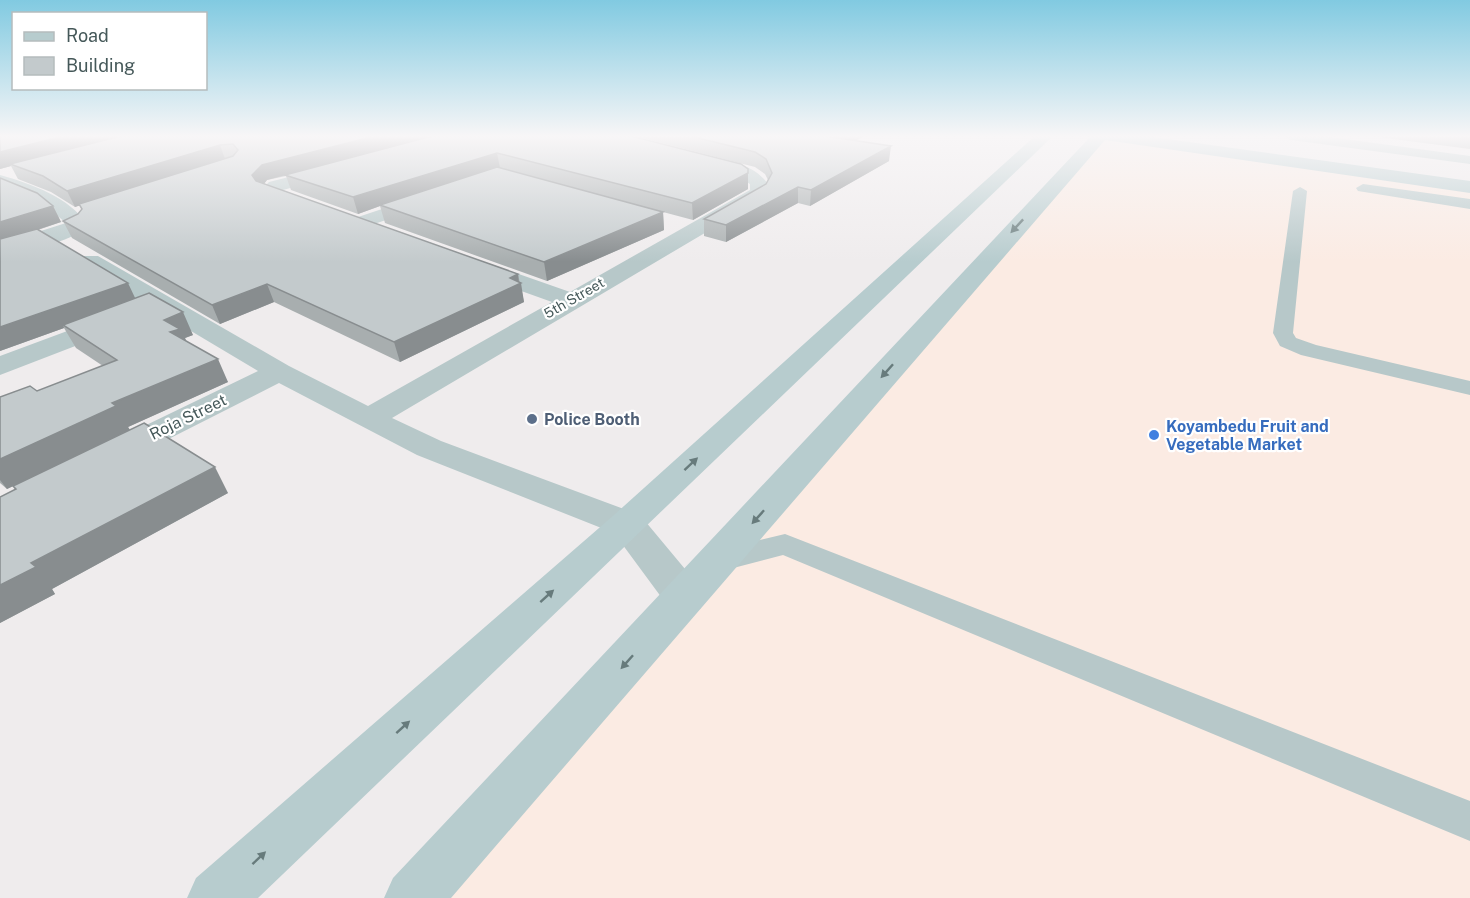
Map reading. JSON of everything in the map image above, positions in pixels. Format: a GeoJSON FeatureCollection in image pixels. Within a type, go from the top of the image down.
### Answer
{"type":"FeatureCollection","features":[{"type":"Feature","properties":{"kind":"street"},"geometry":{"type":"LineString","coordinates":[[307,178],[276,186],[269,191],[390,236]]}},
{"type":"Feature","properties":{"kind":"street","name":"5th Street"},"geometry":{"type":"LineString","coordinates":[[368,419],[570,300],[682,226],[757,194],[761,187],[755,178]]}},
{"type":"Feature","properties":{"kind":"street"},"geometry":{"type":"LineString","coordinates":[[216,898],[627,524],[1000,178]]}},
{"type":"Feature","properties":{"kind":"street"},"geometry":{"type":"LineString","coordinates":[[413,898],[1061,178]]}},
{"type":"Feature","properties":{"kind":"street"},"geometry":{"type":"LineString","coordinates":[[1400,178],[1470,188]]}},
{"type":"Feature","properties":{"kind":"street"},"geometry":{"type":"LineString","coordinates":[[0,179],[73,216],[78,225],[50,237],[0,251]]}},
{"type":"Feature","properties":{"kind":"street"},"geometry":{"type":"LineString","coordinates":[[356,224],[444,194]]}},
{"type":"Feature","properties":{"kind":"street"},"geometry":{"type":"LineString","coordinates":[[73,216],[96,208]]}},
{"type":"Feature","properties":{"kind":"street"},"geometry":{"type":"LineString","coordinates":[[50,237],[279,372],[368,419],[429,448],[627,524],[685,598]]}},
{"type":"Feature","properties":{"kind":"street"},"geometry":{"type":"LineString","coordinates":[[458,260],[570,300]]}},
{"type":"Feature","properties":{"kind":"street"},"geometry":{"type":"LineString","coordinates":[[0,366],[161,303]]}},
{"type":"Feature","properties":{"kind":"street","name":"Roja Street"},"geometry":{"type":"LineString","coordinates":[[97,462],[279,372]]}},
{"type":"Feature","properties":{"kind":"lane"},"geometry":{"type":"LineString","coordinates":[[1363,188],[1470,204]]}},
{"type":"Feature","properties":{"kind":"lane"},"geometry":{"type":"LineString","coordinates":[[1300,191],[1283,333],[1287,342],[1309,350],[1470,388]]}},
{"type":"Feature","properties":{"kind":"lane"},"geometry":{"type":"LineString","coordinates":[[718,561],[785,544],[1470,821]]}},
{"type":"Feature","properties":{"kind":"shaded area","name":"Koyambedu Fruit and Vegetable Market"},"geometry":{"type":"Polygon","coordinates":[[[1067,178],[1399,178],[1470,188],[1470,898],[432,898],[1067,178]]]}},
{"type":"Feature","properties":{"kind":"building"},"geometry":{"type":"Polygon","coordinates":[[[0,178],[37,193],[53,206],[0,222],[0,178]]]}},
{"type":"Feature","properties":{"kind":"building"},"geometry":{"type":"Polygon","coordinates":[[[46,178],[111,178],[67,191],[46,178]]]}},
{"type":"Feature","properties":{"kind":"building"},"geometry":{"type":"Polygon","coordinates":[[[163,178],[254,178],[256,181],[518,274],[510,278],[521,283],[394,342],[267,284],[212,305],[63,221],[78,214],[82,209],[79,204],[163,178]]]}},
{"type":"Feature","properties":{"kind":"building"},"geometry":{"type":"Polygon","coordinates":[[[294,178],[415,178],[353,197],[294,178]]]}},
{"type":"Feature","properties":{"kind":"building"},"geometry":{"type":"Polygon","coordinates":[[[463,178],[537,178],[663,212],[544,262],[380,205],[463,178]]]}},
{"type":"Feature","properties":{"kind":"building"},"geometry":{"type":"Polygon","coordinates":[[[594,178],[739,178],[692,203],[594,178]]]}},
{"type":"Feature","properties":{"kind":"building"},"geometry":{"type":"Polygon","coordinates":[[[769,178],[833,178],[811,190],[798,187],[726,225],[704,219],[766,184],[769,178]]]}},
{"type":"Feature","properties":{"kind":"building"},"geometry":{"type":"Polygon","coordinates":[[[37,229],[128,283],[0,327],[0,239],[37,229]]]}},
{"type":"Feature","properties":{"kind":"building"},"geometry":{"type":"Polygon","coordinates":[[[149,293],[183,312],[164,320],[180,329],[170,332],[218,359],[112,403],[116,406],[0,459],[0,397],[30,386],[37,391],[117,360],[63,325],[149,293]]]}},
{"type":"Feature","properties":{"kind":"building"},"geometry":{"type":"Polygon","coordinates":[[[144,423],[215,467],[31,563],[36,567],[0,585],[0,497],[16,489],[13,486],[144,423]]]}},
{"type":"Feature","properties":{"kind":"place","name":"Police Booth"},"geometry":{"type":"Point","coordinates":[532,419]}},
{"type":"Feature","properties":{"kind":"place","name":"Koyambedu Fruit and Vegetable Market"},"geometry":{"type":"Point","coordinates":[1154,435]}}]}
